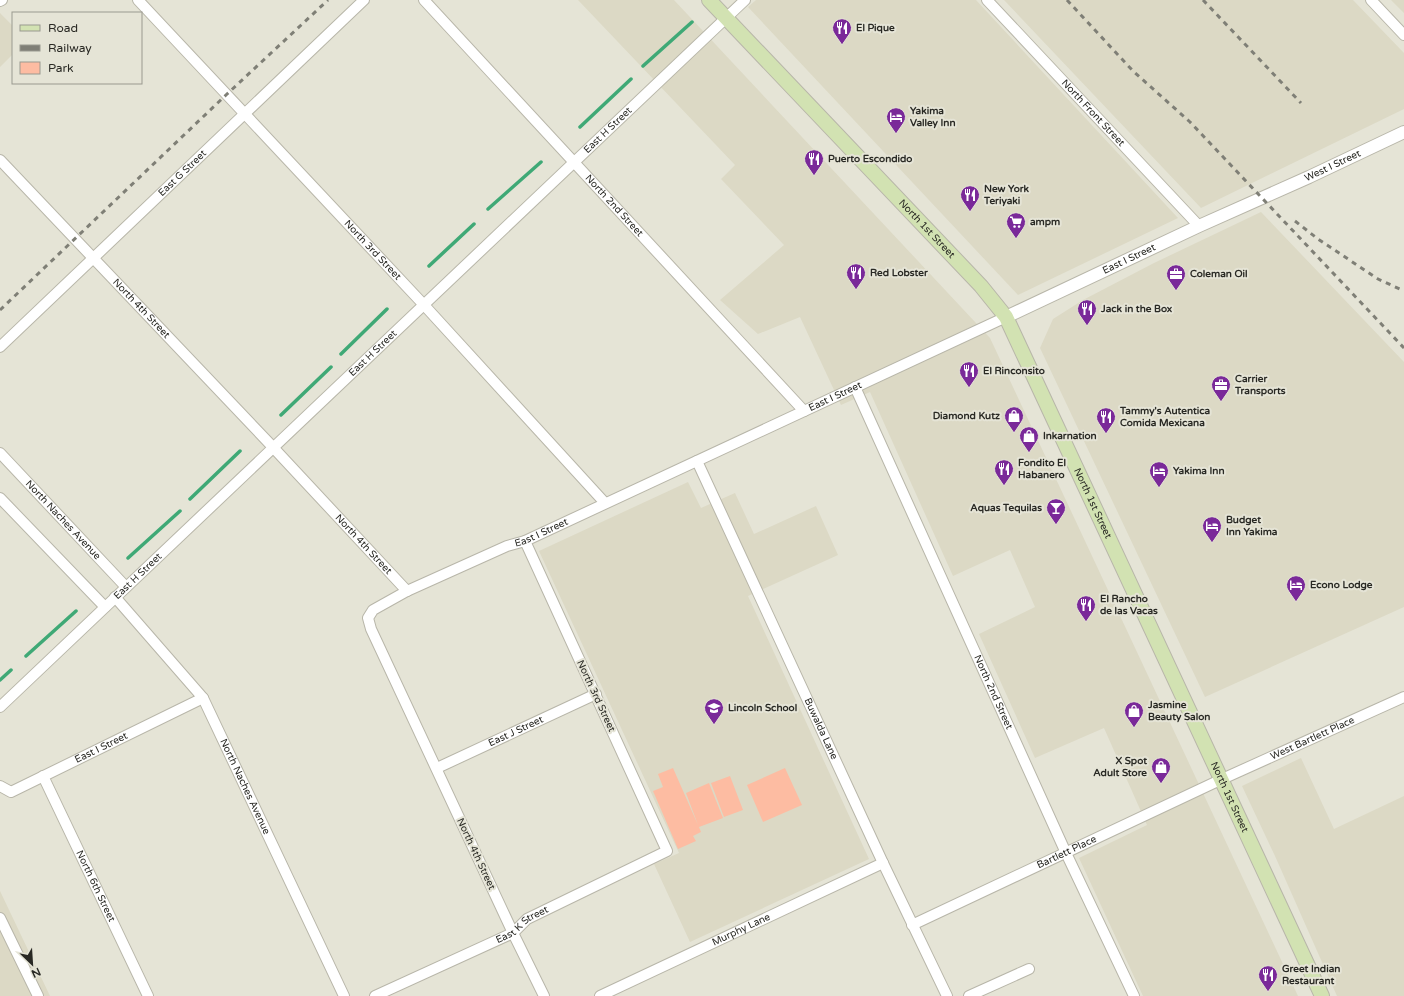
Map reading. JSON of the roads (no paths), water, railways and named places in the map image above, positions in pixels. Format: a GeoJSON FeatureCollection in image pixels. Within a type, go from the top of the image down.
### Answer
{"type":"FeatureCollection","features":[{"type":"Feature","properties":{"kind":"main road","name":"North 1st Street"},"geometry":{"type":"LineString","coordinates":[[709,0],[981,286],[1006,317],[1220,780],[1322,996]]}},
{"type":"Feature","properties":{"kind":"street","name":"North 3rd Street"},"geometry":{"type":"LineString","coordinates":[[138,0],[424,305],[605,503]]}},
{"type":"Feature","properties":{"kind":"street","name":"East G Street"},"geometry":{"type":"LineString","coordinates":[[0,347],[364,0]]}},
{"type":"Feature","properties":{"kind":"street","name":"North 2nd Street"},"geometry":{"type":"LineString","coordinates":[[424,0],[804,411]]}},
{"type":"Feature","properties":{"kind":"street","name":"East H Street"},"geometry":{"type":"LineString","coordinates":[[0,707],[745,0]]}},
{"type":"Feature","properties":{"kind":"street","name":"North Front Street"},"geometry":{"type":"LineString","coordinates":[[987,0],[1199,226]]}},
{"type":"Feature","properties":{"kind":"street"},"geometry":{"type":"LineString","coordinates":[[1371,0],[1404,35]]}},
{"type":"Feature","properties":{"kind":"street","name":"West I Street"},"geometry":{"type":"LineString","coordinates":[[1261,197],[1309,177],[1404,132]]}},
{"type":"Feature","properties":{"kind":"street","name":"North 4th Street"},"geometry":{"type":"LineString","coordinates":[[0,160],[274,448],[407,591],[373,610],[368,618],[371,629],[544,996]]}},
{"type":"Feature","properties":{"kind":"street","name":"East I Street"},"geometry":{"type":"LineString","coordinates":[[407,591],[507,546],[525,541],[1261,197]]}},
{"type":"Feature","properties":{"kind":"street","name":"North 2nd Street"},"geometry":{"type":"LineString","coordinates":[[856,387],[1066,853],[1134,996]]}},
{"type":"Feature","properties":{"kind":"street","name":"North Naches Avenue"},"geometry":{"type":"LineString","coordinates":[[0,453],[126,587]]}},
{"type":"Feature","properties":{"kind":"street","name":"Buwalda Lane"},"geometry":{"type":"LineString","coordinates":[[697,461],[883,863],[947,996]]}},
{"type":"Feature","properties":{"kind":"street"},"geometry":{"type":"LineString","coordinates":[[0,498],[105,607]]}},
{"type":"Feature","properties":{"kind":"street","name":"North 3rd Street"},"geometry":{"type":"LineString","coordinates":[[525,541],[667,851]]}},
{"type":"Feature","properties":{"kind":"street","name":"North Naches Avenue"},"geometry":{"type":"LineString","coordinates":[[115,597],[203,698],[344,996]]}},
{"type":"Feature","properties":{"kind":"street","name":"East J Street"},"geometry":{"type":"LineString","coordinates":[[437,768],[596,694]]}},
{"type":"Feature","properties":{"kind":"street","name":"West Bartlett Place"},"geometry":{"type":"LineString","coordinates":[[1220,780],[1404,697]]}},
{"type":"Feature","properties":{"kind":"street","name":"East I Street"},"geometry":{"type":"LineString","coordinates":[[0,786],[11,792],[203,698]]}},
{"type":"Feature","properties":{"kind":"street","name":"North 6th Street"},"geometry":{"type":"LineString","coordinates":[[43,776],[148,996]]}},
{"type":"Feature","properties":{"kind":"street","name":"Bartlett Place"},"geometry":{"type":"LineString","coordinates":[[912,925],[1220,780]]}},
{"type":"Feature","properties":{"kind":"street","name":"East K Street"},"geometry":{"type":"LineString","coordinates":[[375,996],[513,932],[527,919],[667,851]]}},
{"type":"Feature","properties":{"kind":"street","name":"Murphy Lane"},"geometry":{"type":"LineString","coordinates":[[600,996],[883,863]]}},
{"type":"Feature","properties":{"kind":"street"},"geometry":{"type":"LineString","coordinates":[[0,918],[38,996]]}},
{"type":"Feature","properties":{"kind":"street"},"geometry":{"type":"LineString","coordinates":[[969,996],[1029,968]]}},
{"type":"Feature","properties":{"kind":"waterway"},"geometry":{"type":"LineString","coordinates":[[643,66],[692,22]]}},
{"type":"Feature","properties":{"kind":"waterway"},"geometry":{"type":"LineString","coordinates":[[580,127],[631,79]]}},
{"type":"Feature","properties":{"kind":"waterway"},"geometry":{"type":"LineString","coordinates":[[488,209],[541,162]]}},
{"type":"Feature","properties":{"kind":"waterway"},"geometry":{"type":"LineString","coordinates":[[429,266],[474,224]]}},
{"type":"Feature","properties":{"kind":"waterway"},"geometry":{"type":"LineString","coordinates":[[341,354],[387,309]]}},
{"type":"Feature","properties":{"kind":"waterway"},"geometry":{"type":"LineString","coordinates":[[281,415],[331,367]]}},
{"type":"Feature","properties":{"kind":"waterway"},"geometry":{"type":"LineString","coordinates":[[190,499],[240,451]]}},
{"type":"Feature","properties":{"kind":"waterway"},"geometry":{"type":"LineString","coordinates":[[128,558],[180,511]]}},
{"type":"Feature","properties":{"kind":"waterway"},"geometry":{"type":"LineString","coordinates":[[26,656],[76,611]]}},
{"type":"Feature","properties":{"kind":"waterway"},"geometry":{"type":"LineString","coordinates":[[0,680],[11,670]]}},
{"type":"Feature","properties":{"kind":"railway"},"geometry":{"type":"LineString","coordinates":[[0,310],[328,0]]}},
{"type":"Feature","properties":{"kind":"railway"},"geometry":{"type":"LineString","coordinates":[[1067,0],[1133,71],[1190,122],[1404,348]]}},
{"type":"Feature","properties":{"kind":"railway"},"geometry":{"type":"LineString","coordinates":[[1203,0],[1301,103]]}},
{"type":"Feature","properties":{"kind":"railway"},"geometry":{"type":"LineString","coordinates":[[1295,221],[1318,239],[1378,279],[1404,291]]}},
{"type":"Feature","properties":{"kind":"place","name":"El Pique"},"geometry":{"type":"Point","coordinates":[842,45]}},
{"type":"Feature","properties":{"kind":"place","name":"Yakima Valley Inn"},"geometry":{"type":"Point","coordinates":[896,134]}},
{"type":"Feature","properties":{"kind":"place","name":"Puerto Escondido"},"geometry":{"type":"Point","coordinates":[814,176]}},
{"type":"Feature","properties":{"kind":"place","name":"New York Teriyaki"},"geometry":{"type":"Point","coordinates":[970,212]}},
{"type":"Feature","properties":{"kind":"place","name":"ampm"},"geometry":{"type":"Point","coordinates":[1016,239]}},
{"type":"Feature","properties":{"kind":"place","name":"Red Lobster"},"geometry":{"type":"Point","coordinates":[856,290]}},
{"type":"Feature","properties":{"kind":"place","name":"Coleman Oil"},"geometry":{"type":"Point","coordinates":[1176,291]}},
{"type":"Feature","properties":{"kind":"place","name":"Jack in the Box"},"geometry":{"type":"Point","coordinates":[1087,326]}},
{"type":"Feature","properties":{"kind":"place","name":"El Rinconsito"},"geometry":{"type":"Point","coordinates":[969,388]}},
{"type":"Feature","properties":{"kind":"place","name":"Carrier Transports"},"geometry":{"type":"Point","coordinates":[1221,402]}},
{"type":"Feature","properties":{"kind":"place","name":"Diamond Kutz"},"geometry":{"type":"Point","coordinates":[1014,433]}},
{"type":"Feature","properties":{"kind":"place","name":"Tammy's Autentica Comida Mexicana"},"geometry":{"type":"Point","coordinates":[1106,434]}},
{"type":"Feature","properties":{"kind":"place","name":"Inkarnation"},"geometry":{"type":"Point","coordinates":[1029,453]}},
{"type":"Feature","properties":{"kind":"place","name":"Fondito El Habanero"},"geometry":{"type":"Point","coordinates":[1004,486]}},
{"type":"Feature","properties":{"kind":"place","name":"Yakima Inn"},"geometry":{"type":"Point","coordinates":[1159,488]}},
{"type":"Feature","properties":{"kind":"place","name":"Aquas Tequilas"},"geometry":{"type":"Point","coordinates":[1056,525]}},
{"type":"Feature","properties":{"kind":"place","name":"Budget Inn Yakima"},"geometry":{"type":"Point","coordinates":[1212,543]}},
{"type":"Feature","properties":{"kind":"place","name":"Econo Lodge"},"geometry":{"type":"Point","coordinates":[1296,602]}},
{"type":"Feature","properties":{"kind":"place","name":"El Rancho de las Vacas"},"geometry":{"type":"Point","coordinates":[1086,622]}},
{"type":"Feature","properties":{"kind":"place","name":"Lincoln School"},"geometry":{"type":"Point","coordinates":[714,725]}},
{"type":"Feature","properties":{"kind":"place","name":"Jasmine Beauty Salon"},"geometry":{"type":"Point","coordinates":[1134,728]}},
{"type":"Feature","properties":{"kind":"place","name":"X Spot Adult Store"},"geometry":{"type":"Point","coordinates":[1161,784]}},
{"type":"Feature","properties":{"kind":"place","name":"Greet Indian Restaurant"},"geometry":{"type":"Point","coordinates":[1268,992]}}]}
